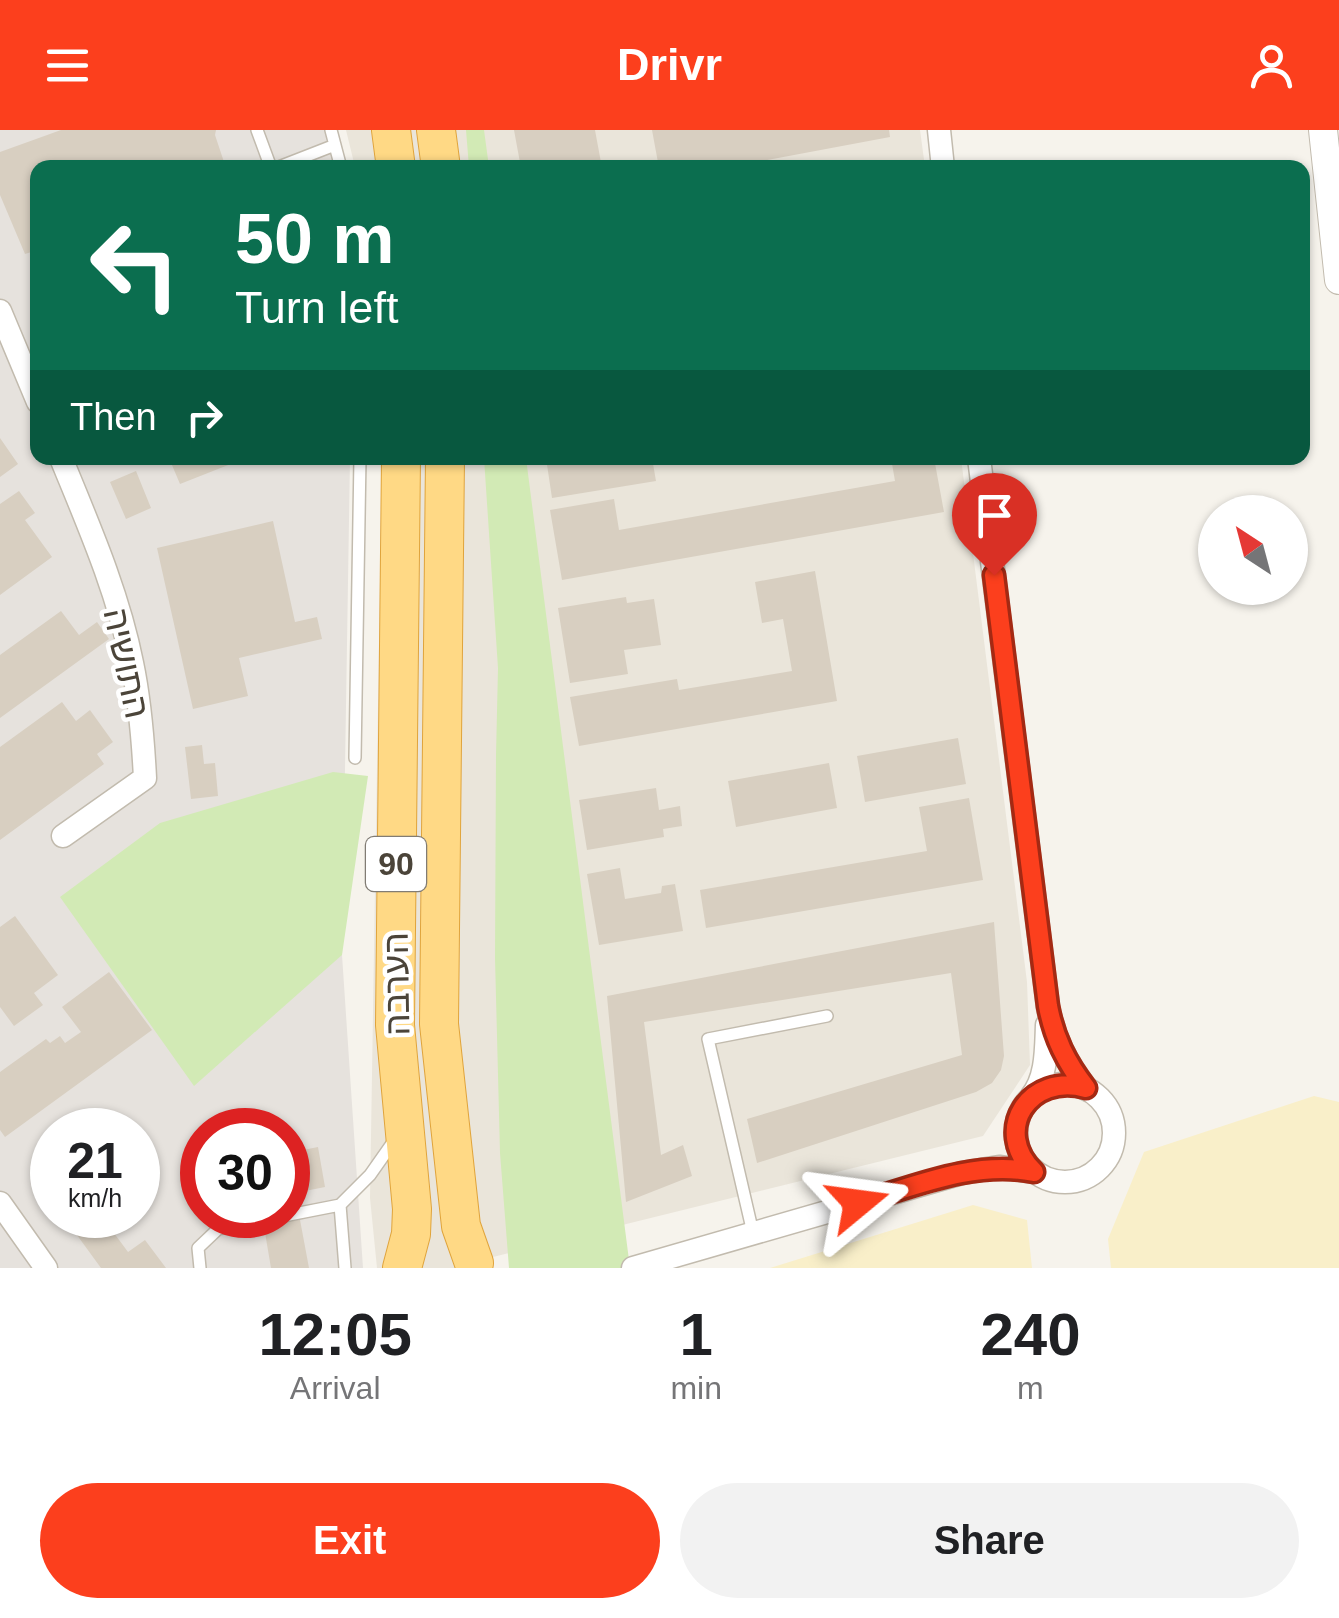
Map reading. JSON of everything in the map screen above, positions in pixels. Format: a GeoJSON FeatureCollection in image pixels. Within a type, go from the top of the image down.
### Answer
{"type":"FeatureCollection","features":[{"type":"Feature","properties":{"kind":"highway"},"geometry":{"type":"LineString","coordinates":[[391,130],[395,160]]}},
{"type":"Feature","properties":{"kind":"highway"},"geometry":{"type":"LineString","coordinates":[[436,130],[439,160]]}},
{"type":"Feature","properties":{"kind":"highway","name":"הערבה"},"geometry":{"type":"LineString","coordinates":[[400,465],[394,968],[395,1026],[412,1209],[409,1249],[403,1268]]}},
{"type":"Feature","properties":{"kind":"highway","name":"הערבה"},"geometry":{"type":"LineString","coordinates":[[445,465],[439,1024],[461,1226],[478,1265]]}},
{"type":"Feature","properties":{"kind":"highway"},"geometry":{"type":"LineString","coordinates":[[403,1268],[427,1254],[446,1253],[478,1265]]}},
{"type":"Feature","properties":{"kind":"street"},"geometry":{"type":"LineString","coordinates":[[939,130],[942,160]]}},
{"type":"Feature","properties":{"kind":"street"},"geometry":{"type":"LineString","coordinates":[[1323,130],[1339,280]]}},
{"type":"Feature","properties":{"kind":"street"},"geometry":{"type":"LineString","coordinates":[[0,311],[30,383]]}},
{"type":"Feature","properties":{"kind":"street","name":"התושיה"},"geometry":{"type":"LineString","coordinates":[[63,465],[124,628],[138,695],[145,778],[63,836]]}},
{"type":"Feature","properties":{"kind":"street"},"geometry":{"type":"LineString","coordinates":[[632,1268],[962,1172],[999,1167],[1034,1172],[1052,1181],[1077,1181],[1106,1162],[1114,1142],[1112,1116],[1106,1104],[1086,1088],[1064,1058],[1048,1006],[980,465]]}},
{"type":"Feature","properties":{"kind":"street"},"geometry":{"type":"LineString","coordinates":[[1034,1172],[1018,1148],[1016,1128],[1043,1072],[1048,1006]]}},
{"type":"Feature","properties":{"kind":"street"},"geometry":{"type":"LineString","coordinates":[[1031,1098],[1057,1084],[1086,1088]]}},
{"type":"Feature","properties":{"kind":"street"},"geometry":{"type":"LineString","coordinates":[[962,1172],[990,1158],[1016,1128]]}},
{"type":"Feature","properties":{"kind":"street"},"geometry":{"type":"LineString","coordinates":[[0,1202],[46,1268]]}},
{"type":"Feature","properties":{"kind":"lane"},"geometry":{"type":"LineString","coordinates":[[256,130],[270,160]]}},
{"type":"Feature","properties":{"kind":"lane"},"geometry":{"type":"LineString","coordinates":[[331,130],[339,160]]}},
{"type":"Feature","properties":{"kind":"lane"},"geometry":{"type":"LineString","coordinates":[[295,160],[335,145]]}},
{"type":"Feature","properties":{"kind":"lane"},"geometry":{"type":"LineString","coordinates":[[355,758],[360,465]]}},
{"type":"Feature","properties":{"kind":"lane"},"geometry":{"type":"LineString","coordinates":[[754,1233],[708,1040],[827,1016]]}},
{"type":"Feature","properties":{"kind":"lane"},"geometry":{"type":"LineString","coordinates":[[200,1268],[198,1248],[218,1229],[340,1205],[370,1175],[404,1126]]}},
{"type":"Feature","properties":{"kind":"lane"},"geometry":{"type":"LineString","coordinates":[[340,1205],[345,1268]]}},
{"type":"Feature","properties":{"kind":"shaded area"},"geometry":{"type":"Polygon","coordinates":[[[0,130],[328,130],[337,160],[30,160],[30,465],[350,465],[342,955],[363,1268],[0,1268],[0,130]]]}},
{"type":"Feature","properties":{"kind":"shaded area"},"geometry":{"type":"Polygon","coordinates":[[[346,130],[920,130],[924,160],[353,160],[346,130]]]}},
{"type":"Feature","properties":{"kind":"shaded area"},"geometry":{"type":"Polygon","coordinates":[[[382,465],[962,465],[1027,982],[1030,1065],[983,1136],[485,1259],[485,1268],[377,1268],[370,1198],[382,465]]]}},
{"type":"Feature","properties":{"kind":"green space"},"geometry":{"type":"Polygon","coordinates":[[[466,130],[484,130],[488,160],[468,160],[466,130]]]}},
{"type":"Feature","properties":{"kind":"green space"},"geometry":{"type":"Polygon","coordinates":[[[484,465],[527,465],[630,1268],[509,1268],[500,1153],[495,958],[498,668],[484,465]]]}},
{"type":"Feature","properties":{"kind":"green space"},"geometry":{"type":"Polygon","coordinates":[[[333,772],[368,776],[342,955],[194,1086],[60,897],[160,823],[333,772]]]}},
{"type":"Feature","properties":{"kind":"sand"},"geometry":{"type":"Polygon","coordinates":[[[1314,1096],[1339,1102],[1339,1268],[1111,1268],[1108,1239],[1144,1152],[1314,1096]]]}},
{"type":"Feature","properties":{"kind":"sand"},"geometry":{"type":"Polygon","coordinates":[[[973,1205],[1027,1220],[1032,1268],[770,1268],[973,1205]]]}},
{"type":"Feature","properties":{"kind":"building"},"geometry":{"type":"Polygon","coordinates":[[[61,130],[216,130],[223,160],[30,160],[30,252],[25,254],[0,195],[0,152],[61,130]]]}},
{"type":"Feature","properties":{"kind":"building"},"geometry":{"type":"Polygon","coordinates":[[[514,130],[595,130],[601,160],[520,160],[514,130]]]}},
{"type":"Feature","properties":{"kind":"building"},"geometry":{"type":"Polygon","coordinates":[[[652,130],[889,130],[890,137],[767,160],[658,160],[652,130]]]}},
{"type":"Feature","properties":{"kind":"building"},"geometry":{"type":"Polygon","coordinates":[[[0,438],[18,464],[0,477],[0,438]]]}},
{"type":"Feature","properties":{"kind":"building"},"geometry":{"type":"Polygon","coordinates":[[[172,465],[228,465],[180,484],[172,465]]]}},
{"type":"Feature","properties":{"kind":"building"},"geometry":{"type":"Polygon","coordinates":[[[547,465],[653,465],[656,481],[552,498],[547,465]]]}},
{"type":"Feature","properties":{"kind":"building"},"geometry":{"type":"Polygon","coordinates":[[[892,465],[935,465],[944,512],[562,580],[550,510],[614,499],[619,530],[895,481],[892,465]]]}},
{"type":"Feature","properties":{"kind":"building"},"geometry":{"type":"Polygon","coordinates":[[[136,471],[151,508],[126,519],[110,482],[136,471]]]}},
{"type":"Feature","properties":{"kind":"building"},"geometry":{"type":"Polygon","coordinates":[[[19,491],[35,513],[25,520],[52,557],[0,595],[0,504],[19,491]]]}},
{"type":"Feature","properties":{"kind":"building"},"geometry":{"type":"Polygon","coordinates":[[[273,521],[295,622],[317,617],[322,639],[239,658],[248,696],[193,709],[157,548],[273,521]]]}},
{"type":"Feature","properties":{"kind":"building"},"geometry":{"type":"Polygon","coordinates":[[[815,571],[837,701],[579,746],[570,697],[677,679],[679,690],[792,671],[783,619],[762,623],[755,582],[815,571]]]}},
{"type":"Feature","properties":{"kind":"building"},"geometry":{"type":"Polygon","coordinates":[[[626,597],[627,603],[654,599],[661,645],[624,650],[628,674],[570,683],[558,608],[626,597]]]}},
{"type":"Feature","properties":{"kind":"building"},"geometry":{"type":"Polygon","coordinates":[[[61,611],[79,635],[97,622],[109,639],[0,718],[0,655],[61,611]]]}},
{"type":"Feature","properties":{"kind":"building"},"geometry":{"type":"Polygon","coordinates":[[[62,702],[76,721],[90,710],[113,742],[97,754],[104,764],[0,840],[0,747],[62,702]]]}},
{"type":"Feature","properties":{"kind":"building"},"geometry":{"type":"Polygon","coordinates":[[[958,738],[966,784],[865,802],[857,756],[958,738]]]}},
{"type":"Feature","properties":{"kind":"building"},"geometry":{"type":"Polygon","coordinates":[[[202,745],[204,764],[215,763],[218,796],[191,799],[185,747],[202,745]]]}},
{"type":"Feature","properties":{"kind":"building"},"geometry":{"type":"Polygon","coordinates":[[[829,763],[837,808],[736,827],[728,781],[829,763]]]}},
{"type":"Feature","properties":{"kind":"building"},"geometry":{"type":"Polygon","coordinates":[[[656,788],[659,810],[680,806],[682,826],[663,829],[664,837],[587,850],[579,800],[656,788]]]}},
{"type":"Feature","properties":{"kind":"building"},"geometry":{"type":"Polygon","coordinates":[[[969,798],[983,880],[706,928],[700,890],[927,851],[919,807],[969,798]]]}},
{"type":"Feature","properties":{"kind":"building"},"geometry":{"type":"Polygon","coordinates":[[[620,868],[625,899],[661,893],[662,886],[675,884],[683,931],[599,945],[587,874],[620,868]]]}},
{"type":"Feature","properties":{"kind":"building"},"geometry":{"type":"Polygon","coordinates":[[[15,916],[58,975],[34,993],[43,1005],[14,1026],[0,1007],[0,927],[15,916]]]}},
{"type":"Feature","properties":{"kind":"building"},"geometry":{"type":"Polygon","coordinates":[[[994,922],[1004,1056],[992,1083],[976,1092],[757,1163],[747,1119],[962,1055],[951,973],[644,1022],[661,1155],[683,1145],[692,1176],[626,1202],[607,996],[994,922]]]}},
{"type":"Feature","properties":{"kind":"building"},"geometry":{"type":"Polygon","coordinates":[[[109,972],[152,1030],[45,1108],[30,1108],[30,1119],[5,1137],[0,1130],[0,1072],[46,1039],[50,1043],[60,1036],[65,1043],[81,1032],[62,1007],[109,972]]]}},
{"type":"Feature","properties":{"kind":"building"},"geometry":{"type":"Polygon","coordinates":[[[318,1147],[325,1187],[310,1190],[310,1149],[318,1147]]]}},
{"type":"Feature","properties":{"kind":"building"},"geometry":{"type":"Polygon","coordinates":[[[79,1238],[118,1238],[128,1252],[145,1240],[166,1268],[101,1268],[79,1238]]]}},
{"type":"Feature","properties":{"kind":"building"},"geometry":{"type":"Polygon","coordinates":[[[266,1238],[303,1238],[309,1268],[271,1268],[266,1238]]]}},
{"type":"Feature","properties":{"kind":"route"},"geometry":{"type":"LineString","coordinates":[[858,1203],[962,1172],[999,1167],[1034,1172],[1022,1157],[1016,1138],[1025,1104],[1043,1089],[1057,1084],[1086,1088],[1064,1058],[1048,1006],[994,575]]}}]}
